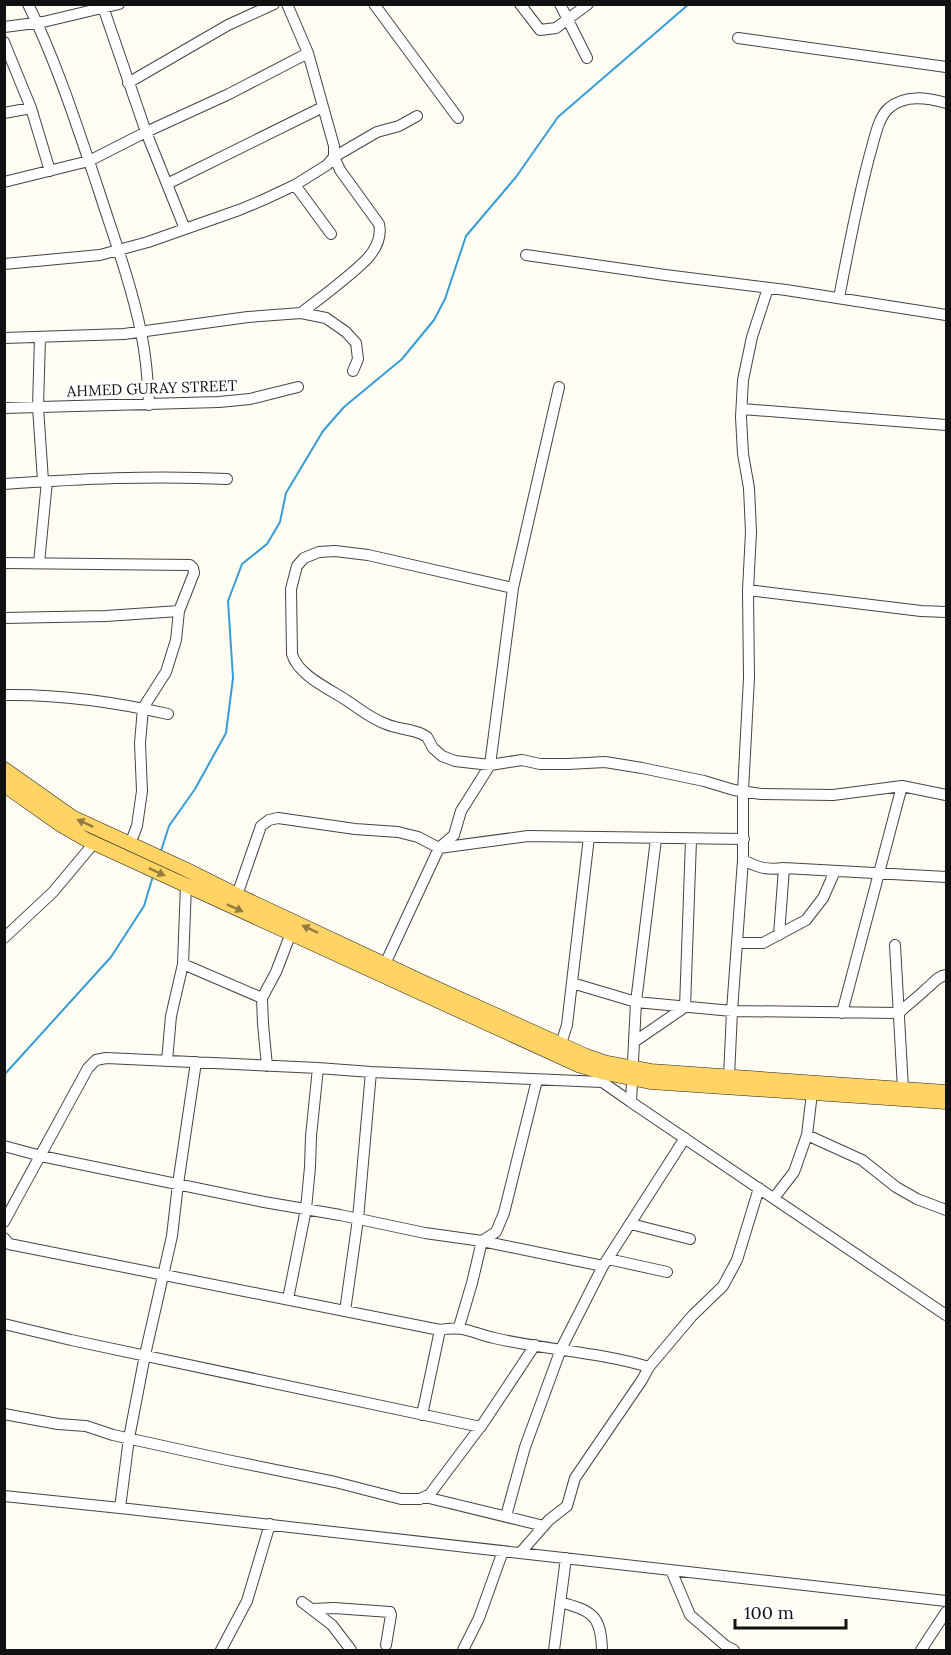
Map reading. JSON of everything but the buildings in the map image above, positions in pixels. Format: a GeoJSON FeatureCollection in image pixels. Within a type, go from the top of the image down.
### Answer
{"type":"FeatureCollection","features":[{"type":"Feature","properties":{"kind":"main road"},"geometry":{"type":"LineString","coordinates":[[6,781],[133,851],[184,884],[559,1050],[592,1058],[633,1074],[651,1071],[946,1092]]}},
{"type":"Feature","properties":{"kind":"main road"},"geometry":{"type":"LineString","coordinates":[[6,781],[61,825],[94,843],[133,851],[185,868],[559,1050],[578,1065],[633,1074],[812,1093],[946,1102]]}},
{"type":"Feature","properties":{"kind":"street"},"geometry":{"type":"LineString","coordinates":[[28,4],[62,85],[132,295],[141,332],[149,405]]}},
{"type":"Feature","properties":{"kind":"street"},"geometry":{"type":"LineString","coordinates":[[4,27],[37,23],[119,4]]}},
{"type":"Feature","properties":{"kind":"street"},"geometry":{"type":"LineString","coordinates":[[129,83],[228,25],[274,4]]}},
{"type":"Feature","properties":{"kind":"street"},"geometry":{"type":"LineString","coordinates":[[287,4],[308,53],[334,146],[334,157],[340,171],[379,224],[380,230],[378,242],[368,258],[301,313]]}},
{"type":"Feature","properties":{"kind":"street"},"geometry":{"type":"LineString","coordinates":[[374,4],[458,118]]}},
{"type":"Feature","properties":{"kind":"street"},"geometry":{"type":"LineString","coordinates":[[520,4],[540,30],[556,28],[588,4]]}},
{"type":"Feature","properties":{"kind":"street"},"geometry":{"type":"LineString","coordinates":[[560,4],[587,58]]}},
{"type":"Feature","properties":{"kind":"street"},"geometry":{"type":"LineString","coordinates":[[103,7],[146,132],[185,229]]}},
{"type":"Feature","properties":{"kind":"street"},"geometry":{"type":"LineString","coordinates":[[738,38],[946,67]]}},
{"type":"Feature","properties":{"kind":"street"},"geometry":{"type":"LineString","coordinates":[[4,42],[31,108],[50,171]]}},
{"type":"Feature","properties":{"kind":"street"},"geometry":{"type":"LineString","coordinates":[[4,182],[89,161],[229,94],[308,53]]}},
{"type":"Feature","properties":{"kind":"street"},"geometry":{"type":"LineString","coordinates":[[839,298],[859,194],[878,126],[888,108],[903,101],[925,98],[946,103]]}},
{"type":"Feature","properties":{"kind":"street"},"geometry":{"type":"LineString","coordinates":[[167,184],[323,107]]}},
{"type":"Feature","properties":{"kind":"street"},"geometry":{"type":"LineString","coordinates":[[4,112],[31,108]]}},
{"type":"Feature","properties":{"kind":"street"},"geometry":{"type":"LineString","coordinates":[[4,264],[100,255],[185,229],[263,200],[295,185],[327,165],[334,157],[377,132],[399,126],[417,116]]}},
{"type":"Feature","properties":{"kind":"street"},"geometry":{"type":"LineString","coordinates":[[295,185],[331,234]]}},
{"type":"Feature","properties":{"kind":"street"},"geometry":{"type":"LineString","coordinates":[[526,255],[946,315]]}},
{"type":"Feature","properties":{"kind":"street"},"geometry":{"type":"LineString","coordinates":[[729,1077],[743,860],[743,791],[749,678],[748,590],[751,532],[749,488],[742,454],[742,380],[752,337],[768,288]]}},
{"type":"Feature","properties":{"kind":"street"},"geometry":{"type":"LineString","coordinates":[[4,338],[124,334],[248,317],[301,313],[326,318],[346,332],[356,343],[358,359],[353,371]]}},
{"type":"Feature","properties":{"kind":"street"},"geometry":{"type":"LineString","coordinates":[[39,563],[45,481],[38,407],[40,337]]}},
{"type":"Feature","properties":{"kind":"street","name":"AHMED GURAY STREET"},"geometry":{"type":"LineString","coordinates":[[4,408],[219,402],[250,399],[298,387]]}},
{"type":"Feature","properties":{"kind":"street"},"geometry":{"type":"LineString","coordinates":[[385,964],[439,848],[454,835],[461,811],[490,765],[513,588],[559,387]]}},
{"type":"Feature","properties":{"kind":"street"},"geometry":{"type":"LineString","coordinates":[[742,409],[946,425]]}},
{"type":"Feature","properties":{"kind":"street"},"geometry":{"type":"LineString","coordinates":[[4,484],[190,477],[227,478]]}},
{"type":"Feature","properties":{"kind":"street"},"geometry":{"type":"LineString","coordinates":[[513,588],[368,555],[335,551],[319,552],[304,558],[297,566],[291,589],[292,654],[299,666],[318,683],[386,724],[422,734],[442,756],[455,761],[490,765],[522,760],[540,764],[604,762],[761,794],[833,795],[902,786],[946,795]]}},
{"type":"Feature","properties":{"kind":"street"},"geometry":{"type":"LineString","coordinates":[[4,563],[190,565],[193,568],[194,573],[179,611],[176,640],[166,672],[143,708],[140,743],[142,792],[133,851]]}},
{"type":"Feature","properties":{"kind":"street"},"geometry":{"type":"LineString","coordinates":[[748,590],[946,612]]}},
{"type":"Feature","properties":{"kind":"street"},"geometry":{"type":"LineString","coordinates":[[4,618],[106,616],[179,611]]}},
{"type":"Feature","properties":{"kind":"street"},"geometry":{"type":"LineString","coordinates":[[4,695],[54,697],[128,705],[168,714]]}},
{"type":"Feature","properties":{"kind":"street"},"geometry":{"type":"LineString","coordinates":[[842,1012],[902,786]]}},
{"type":"Feature","properties":{"kind":"street"},"geometry":{"type":"LineString","coordinates":[[237,895],[261,826],[269,820],[278,818],[355,829],[398,832],[418,837],[439,848],[528,836],[744,839]]}},
{"type":"Feature","properties":{"kind":"street"},"geometry":{"type":"LineString","coordinates":[[559,1050],[567,1025],[589,837]]}},
{"type":"Feature","properties":{"kind":"street"},"geometry":{"type":"LineString","coordinates":[[632,1102],[636,1002],[656,839]]}},
{"type":"Feature","properties":{"kind":"street"},"geometry":{"type":"LineString","coordinates":[[686,1007],[692,840]]}},
{"type":"Feature","properties":{"kind":"street"},"geometry":{"type":"LineString","coordinates":[[4,938],[52,892],[94,843]]}},
{"type":"Feature","properties":{"kind":"street"},"geometry":{"type":"LineString","coordinates":[[743,860],[760,869],[771,870],[784,868],[946,877]]}},
{"type":"Feature","properties":{"kind":"street"},"geometry":{"type":"LineString","coordinates":[[779,935],[784,868]]}},
{"type":"Feature","properties":{"kind":"street"},"geometry":{"type":"LineString","coordinates":[[737,943],[763,943],[806,920],[823,898],[835,871]]}},
{"type":"Feature","properties":{"kind":"street"},"geometry":{"type":"LineString","coordinates":[[167,1061],[171,1016],[183,964],[184,884]]}},
{"type":"Feature","properties":{"kind":"street"},"geometry":{"type":"LineString","coordinates":[[267,1066],[262,998],[276,972],[291,933]]}},
{"type":"Feature","properties":{"kind":"street"},"geometry":{"type":"LineString","coordinates":[[895,945],[903,1089]]}},
{"type":"Feature","properties":{"kind":"street"},"geometry":{"type":"LineString","coordinates":[[183,964],[262,998]]}},
{"type":"Feature","properties":{"kind":"street"},"geometry":{"type":"LineString","coordinates":[[572,984],[636,1002],[686,1007],[732,1011],[899,1013],[939,976],[946,975]]}},
{"type":"Feature","properties":{"kind":"street"},"geometry":{"type":"LineString","coordinates":[[634,1042],[686,1007]]}},
{"type":"Feature","properties":{"kind":"street"},"geometry":{"type":"LineString","coordinates":[[4,1222],[88,1068],[96,1060],[106,1058],[602,1082]]}},
{"type":"Feature","properties":{"kind":"street"},"geometry":{"type":"LineString","coordinates":[[120,1508],[129,1438],[172,1236],[196,1062]]}},
{"type":"Feature","properties":{"kind":"street"},"geometry":{"type":"LineString","coordinates":[[578,1065],[946,1315]]}},
{"type":"Feature","properties":{"kind":"street"},"geometry":{"type":"LineString","coordinates":[[288,1299],[306,1209],[318,1068]]}},
{"type":"Feature","properties":{"kind":"street"},"geometry":{"type":"LineString","coordinates":[[345,1311],[358,1219],[371,1072]]}},
{"type":"Feature","properties":{"kind":"street"},"geometry":{"type":"LineString","coordinates":[[459,1327],[482,1241],[496,1232],[504,1213],[537,1080]]}},
{"type":"Feature","properties":{"kind":"street"},"geometry":{"type":"LineString","coordinates":[[774,1198],[794,1172],[807,1135],[812,1093]]}},
{"type":"Feature","properties":{"kind":"street"},"geometry":{"type":"LineString","coordinates":[[807,1135],[861,1160],[917,1199],[946,1210]]}},
{"type":"Feature","properties":{"kind":"street"},"geometry":{"type":"LineString","coordinates":[[506,1516],[525,1447],[561,1349],[605,1262],[685,1138]]}},
{"type":"Feature","properties":{"kind":"street"},"geometry":{"type":"LineString","coordinates":[[4,1146],[41,1156],[264,1202],[426,1233],[668,1272]]}},
{"type":"Feature","properties":{"kind":"street"},"geometry":{"type":"LineString","coordinates":[[521,1552],[549,1520],[567,1506],[575,1478],[649,1367],[692,1316],[723,1286],[736,1260],[759,1188]]}},
{"type":"Feature","properties":{"kind":"street"},"geometry":{"type":"LineString","coordinates":[[630,1224],[690,1239]]}},
{"type":"Feature","properties":{"kind":"street"},"geometry":{"type":"LineString","coordinates":[[4,1238],[9,1244],[164,1275],[440,1330],[459,1327],[494,1338],[649,1367]]}},
{"type":"Feature","properties":{"kind":"street"},"geometry":{"type":"LineString","coordinates":[[4,1324],[481,1427]]}},
{"type":"Feature","properties":{"kind":"street"},"geometry":{"type":"LineString","coordinates":[[422,1415],[440,1330]]}},
{"type":"Feature","properties":{"kind":"street"},"geometry":{"type":"LineString","coordinates":[[4,1414],[58,1424],[86,1426],[129,1438],[335,1482],[402,1499],[420,1500],[430,1494],[481,1427],[535,1345]]}},
{"type":"Feature","properties":{"kind":"street"},"geometry":{"type":"LineString","coordinates":[[4,1496],[946,1601]]}},
{"type":"Feature","properties":{"kind":"street"},"geometry":{"type":"LineString","coordinates":[[425,1497],[544,1526]]}},
{"type":"Feature","properties":{"kind":"street"},"geometry":{"type":"LineString","coordinates":[[221,1650],[247,1601],[270,1524]]}},
{"type":"Feature","properties":{"kind":"street"},"geometry":{"type":"LineString","coordinates":[[463,1650],[479,1618],[503,1551]]}},
{"type":"Feature","properties":{"kind":"street"},"geometry":{"type":"LineString","coordinates":[[554,1650],[566,1558]]}},
{"type":"Feature","properties":{"kind":"street"},"geometry":{"type":"LineString","coordinates":[[671,1570],[690,1615],[726,1646],[734,1650]]}},
{"type":"Feature","properties":{"kind":"street"},"geometry":{"type":"LineString","coordinates":[[302,1602],[332,1625],[351,1650]]}},
{"type":"Feature","properties":{"kind":"street"},"geometry":{"type":"LineString","coordinates":[[560,1602],[579,1607],[594,1617],[598,1622],[602,1650]]}},
{"type":"Feature","properties":{"kind":"street"},"geometry":{"type":"LineString","coordinates":[[312,1609],[334,1608],[390,1612],[386,1645]]}},
{"type":"Feature","properties":{"kind":"street"},"geometry":{"type":"LineString","coordinates":[[921,1650],[946,1612]]}},
{"type":"Feature","properties":{"kind":"waterway"},"geometry":{"type":"LineString","coordinates":[[160,854],[169,826],[195,789],[226,733],[233,678],[228,601],[242,564],[267,544],[280,522],[286,493],[323,431],[344,407],[402,359],[434,320],[445,299],[466,236],[516,177],[558,117],[689,4]]}},
{"type":"Feature","properties":{"kind":"waterway"},"geometry":{"type":"LineString","coordinates":[[4,1075],[111,957],[144,906],[153,876]]}}]}
